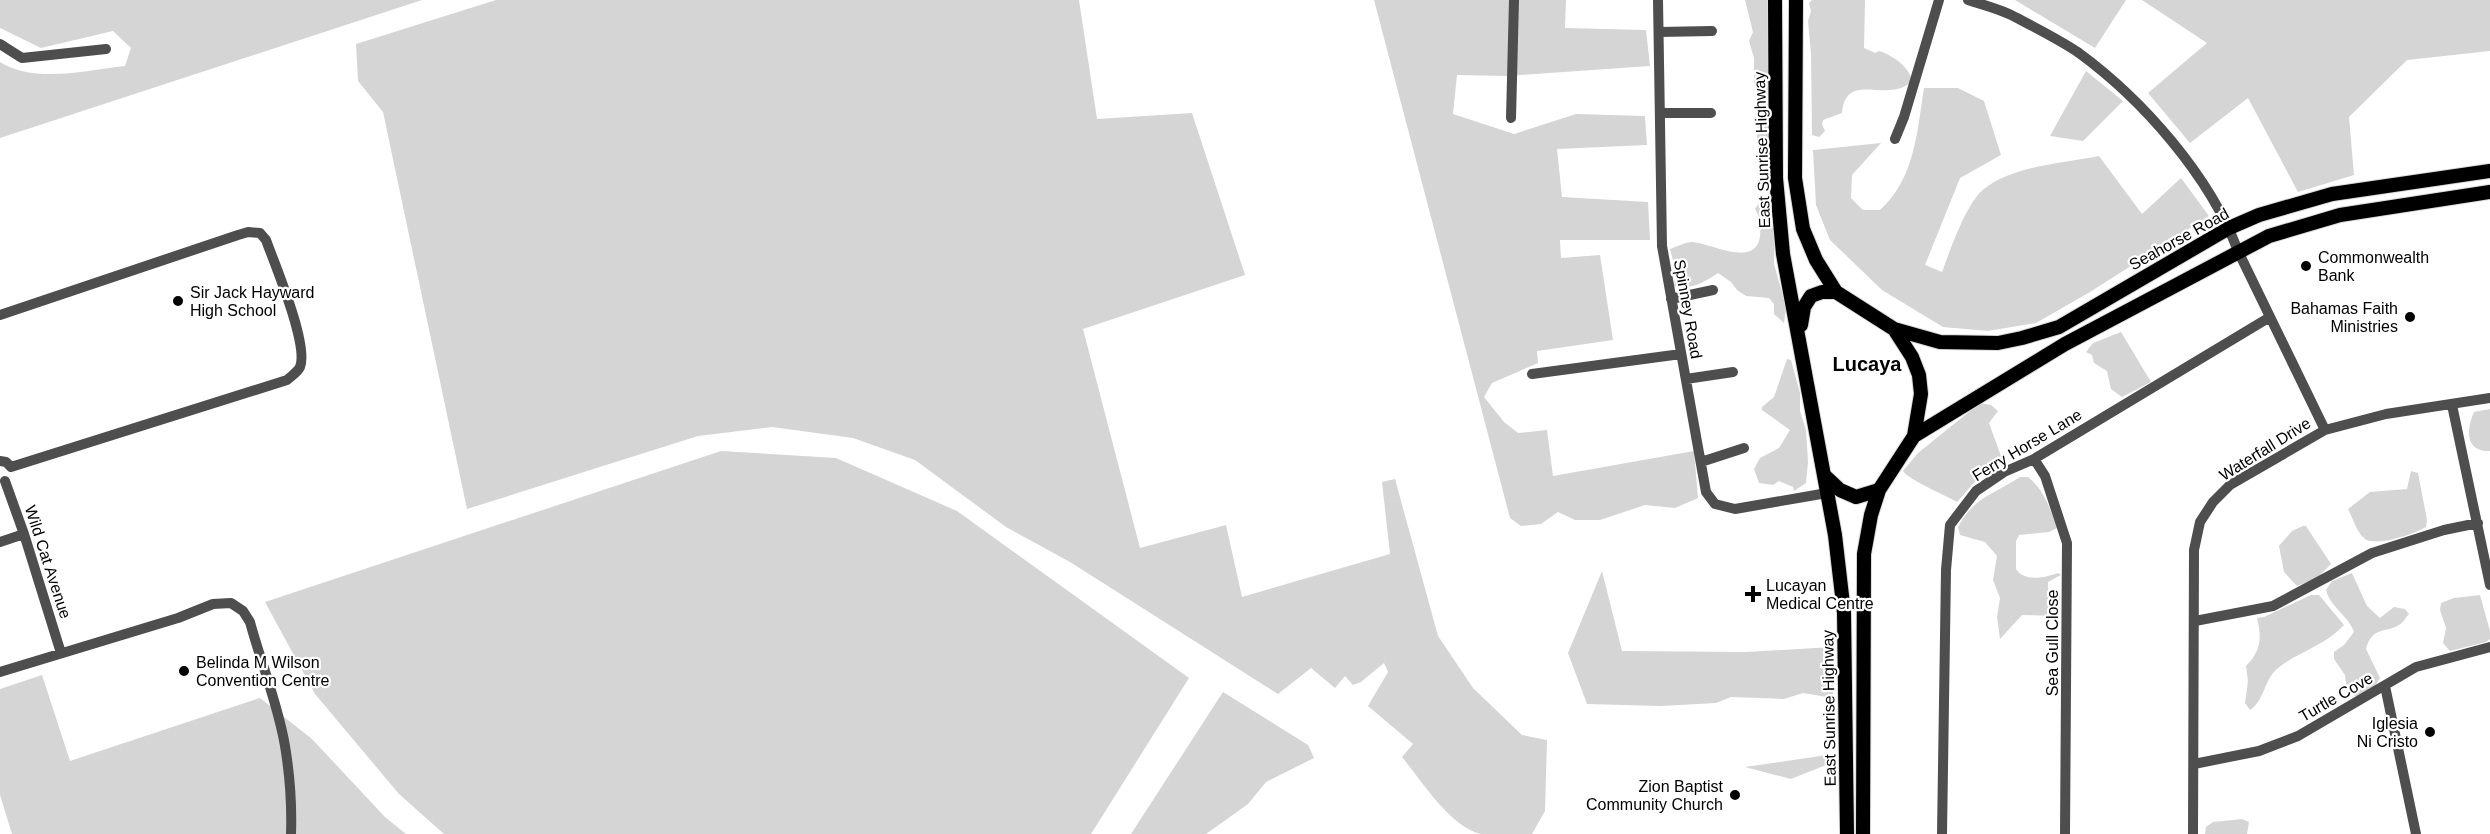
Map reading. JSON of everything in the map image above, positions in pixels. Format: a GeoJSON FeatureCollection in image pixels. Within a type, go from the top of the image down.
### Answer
{"type":"FeatureCollection","features":[{"type":"Feature","properties":{"kind":"main road","name":"East Sunrise Highway"},"geometry":{"type":"LineString","coordinates":[[1775,0],[1776,178],[1783,254],[1835,535],[1844,613],[1847,834]]}},
{"type":"Feature","properties":{"kind":"main road","name":"East Sunrise Highway"},"geometry":{"type":"LineString","coordinates":[[1796,0],[1795,178],[1803,229],[1816,260],[1836,292]]}},
{"type":"Feature","properties":{"kind":"main road","name":"Seahorse Road"},"geometry":{"type":"LineString","coordinates":[[1893,329],[1941,342],[1998,343],[2022,338],[2059,327],[2229,228],[2259,215],[2332,194],[2490,171]]}},
{"type":"Feature","properties":{"kind":"main road"},"geometry":{"type":"LineString","coordinates":[[1914,436],[2065,344],[2238,250],[2269,236],[2340,215],[2490,192]]}},
{"type":"Feature","properties":{"kind":"main road"},"geometry":{"type":"LineString","coordinates":[[1799,333],[1804,307],[1811,296],[1822,292],[1836,292],[1893,329],[1912,357],[1919,375],[1921,394],[1914,436]]}},
{"type":"Feature","properties":{"kind":"main road","name":"East Sunrise Highway"},"geometry":{"type":"LineString","coordinates":[[1863,834],[1864,554],[1871,515],[1879,490],[1914,436]]}},
{"type":"Feature","properties":{"kind":"main road"},"geometry":{"type":"LineString","coordinates":[[1824,475],[1840,490],[1856,497],[1879,490]]}},
{"type":"Feature","properties":{"kind":"street"},"geometry":{"type":"LineString","coordinates":[[1510,118],[1514,0]]}},
{"type":"Feature","properties":{"kind":"street","name":"Spinney Road"},"geometry":{"type":"LineString","coordinates":[[1658,0],[1662,246],[1706,492],[1715,504],[1735,509],[1827,493]]}},
{"type":"Feature","properties":{"kind":"street"},"geometry":{"type":"LineString","coordinates":[[1895,139],[1904,117],[1939,0]]}},
{"type":"Feature","properties":{"kind":"street"},"geometry":{"type":"LineString","coordinates":[[1968,0],[2013,16],[2078,53],[2143,108],[2188,161],[2229,228],[2325,429]]}},
{"type":"Feature","properties":{"kind":"street"},"geometry":{"type":"LineString","coordinates":[[1659,32],[1712,31]]}},
{"type":"Feature","properties":{"kind":"street"},"geometry":{"type":"LineString","coordinates":[[0,44],[22,58],[106,49]]}},
{"type":"Feature","properties":{"kind":"street"},"geometry":{"type":"LineString","coordinates":[[1660,113],[1711,113]]}},
{"type":"Feature","properties":{"kind":"street"},"geometry":{"type":"LineString","coordinates":[[0,315],[238,235],[248,232],[260,233],[266,240],[300,338],[302,357],[300,369],[287,380],[11,467]]}},
{"type":"Feature","properties":{"kind":"street"},"geometry":{"type":"LineString","coordinates":[[1671,299],[1713,290]]}},
{"type":"Feature","properties":{"kind":"street","name":"Ferry Horse Lane"},"geometry":{"type":"LineString","coordinates":[[1942,834],[1945,630],[1950,525],[1976,491],[2004,472],[2034,459],[2270,317]]}},
{"type":"Feature","properties":{"kind":"street"},"geometry":{"type":"LineString","coordinates":[[1532,374],[1681,354]]}},
{"type":"Feature","properties":{"kind":"street"},"geometry":{"type":"LineString","coordinates":[[1686,380],[1733,372]]}},
{"type":"Feature","properties":{"kind":"street","name":"Waterfall Drive"},"geometry":{"type":"LineString","coordinates":[[2193,834],[2195,621],[2193,550],[2200,522],[2213,502],[2230,485],[2325,429],[2386,414],[2490,398]]}},
{"type":"Feature","properties":{"kind":"street"},"geometry":{"type":"LineString","coordinates":[[2452,405],[2490,585]]}},
{"type":"Feature","properties":{"kind":"street"},"geometry":{"type":"LineString","coordinates":[[1701,462],[1744,448]]}},
{"type":"Feature","properties":{"kind":"street","name":"Sea Gull Close"},"geometry":{"type":"LineString","coordinates":[[2034,459],[2044,476],[2067,543],[2066,834]]}},
{"type":"Feature","properties":{"kind":"street"},"geometry":{"type":"LineString","coordinates":[[0,461],[6,462],[11,467],[11,476],[3,482]]}},
{"type":"Feature","properties":{"kind":"street","name":"Wild Cat Avenue"},"geometry":{"type":"LineString","coordinates":[[3,482],[24,534],[61,653]]}},
{"type":"Feature","properties":{"kind":"street"},"geometry":{"type":"LineString","coordinates":[[2195,621],[2273,606],[2372,553],[2435,533],[2478,523]]}},
{"type":"Feature","properties":{"kind":"street"},"geometry":{"type":"LineString","coordinates":[[0,542],[24,534]]}},
{"type":"Feature","properties":{"kind":"street"},"geometry":{"type":"LineString","coordinates":[[0,672],[178,618],[213,604],[231,603],[243,611],[250,622],[285,745],[292,798],[291,834]]}},
{"type":"Feature","properties":{"kind":"street","name":"Turtle Cove"},"geometry":{"type":"LineString","coordinates":[[2194,764],[2259,751],[2298,736],[2416,667],[2490,647]]}},
{"type":"Feature","properties":{"kind":"street"},"geometry":{"type":"LineString","coordinates":[[2385,686],[2416,834]]}},
{"type":"Feature","properties":{"kind":"shaded area"},"geometry":{"type":"Polygon","coordinates":[[[0,0],[422,0],[0,138],[0,62],[14,69],[29,72],[61,74],[125,66],[131,48],[113,31],[41,48],[0,28],[0,0]]]}},
{"type":"Feature","properties":{"kind":"shaded area"},"geometry":{"type":"Polygon","coordinates":[[[496,0],[1079,0],[1097,119],[1192,113],[1245,275],[1083,329],[1140,548],[1226,525],[1242,597],[1390,554],[1382,482],[1395,479],[1438,636],[1473,688],[1522,735],[1547,740],[1545,811],[1532,834],[1481,834],[1469,830],[1437,802],[1402,757],[1413,744],[1368,706],[1388,672],[1384,663],[1361,682],[1353,685],[1345,676],[1335,688],[1311,668],[1278,694],[1070,562],[1006,527],[915,460],[853,438],[772,427],[698,436],[467,509],[383,112],[358,81],[356,44],[496,0]]]}},
{"type":"Feature","properties":{"kind":"shaded area"},"geometry":{"type":"Polygon","coordinates":[[[1374,0],[1566,0],[1565,28],[1646,30],[1650,66],[1506,76],[1457,75],[1453,114],[1514,134],[1576,114],[1645,116],[1647,145],[1557,149],[1562,197],[1648,202],[1650,240],[1560,240],[1561,258],[1600,255],[1613,340],[1537,351],[1538,363],[1492,383],[1484,397],[1504,422],[1518,433],[1547,430],[1553,476],[1694,451],[1698,498],[1675,508],[1645,505],[1600,520],[1575,520],[1558,512],[1541,524],[1521,526],[1510,518],[1374,0]]]}},
{"type":"Feature","properties":{"kind":"shaded area"},"geometry":{"type":"Polygon","coordinates":[[[1745,0],[1770,0],[1768,50],[1771,148],[1770,155],[1766,157],[1760,153],[1757,139],[1759,101],[1754,84],[1754,58],[1749,41],[1753,32],[1745,0]]]}},
{"type":"Feature","properties":{"kind":"shaded area"},"geometry":{"type":"Polygon","coordinates":[[[1812,0],[1865,0],[1864,48],[1875,53],[1879,51],[1895,59],[1908,71],[1912,81],[1892,90],[1860,90],[1851,93],[1845,100],[1842,113],[1823,120],[1825,131],[1819,137],[1812,135],[1811,54],[1808,21],[1811,11],[1809,3],[1812,0]]]}},
{"type":"Feature","properties":{"kind":"shaded area"},"geometry":{"type":"Polygon","coordinates":[[[2015,0],[2126,0],[2095,48],[2015,0]]]}},
{"type":"Feature","properties":{"kind":"shaded area"},"geometry":{"type":"Polygon","coordinates":[[[2142,0],[2490,0],[2490,51],[2407,60],[2349,117],[2354,175],[2298,192],[2248,98],[2190,143],[2148,93],[2207,43],[2142,0]]]}},
{"type":"Feature","properties":{"kind":"shaded area"},"geometry":{"type":"Polygon","coordinates":[[[2086,71],[2123,101],[2083,141],[2050,136],[2086,71]]]}},
{"type":"Feature","properties":{"kind":"shaded area"},"geometry":{"type":"Polygon","coordinates":[[[1924,88],[1958,88],[1984,101],[2001,155],[1960,178],[1925,265],[1942,272],[1965,216],[1984,189],[2009,175],[2055,163],[2099,156],[2142,214],[2181,178],[2209,216],[2090,292],[2036,323],[1988,331],[1943,327],[1882,290],[1830,240],[1816,205],[1813,150],[1881,143],[1852,175],[1851,198],[1863,210],[1880,210],[1892,197],[1901,184],[1912,154],[1924,88]]]}},
{"type":"Feature","properties":{"kind":"shaded area"},"geometry":{"type":"Polygon","coordinates":[[[1761,200],[1772,201],[1775,208],[1774,264],[1786,307],[1784,323],[1774,314],[1774,304],[1769,298],[1746,296],[1718,273],[1697,285],[1674,286],[1676,271],[1670,249],[1692,242],[1742,253],[1757,246],[1760,225],[1755,209],[1761,200]]]}},
{"type":"Feature","properties":{"kind":"shaded area"},"geometry":{"type":"Polygon","coordinates":[[[2121,332],[2151,382],[2122,397],[2111,389],[2107,371],[2094,363],[2092,355],[2086,352],[2093,343],[2121,332]]]}},
{"type":"Feature","properties":{"kind":"shaded area"},"geometry":{"type":"Polygon","coordinates":[[[1787,359],[1791,360],[1800,393],[1800,411],[1806,430],[1808,462],[1806,483],[1794,491],[1793,487],[1779,481],[1773,485],[1759,483],[1754,469],[1760,458],[1779,448],[1790,430],[1762,410],[1762,407],[1774,397],[1787,359]]]}},
{"type":"Feature","properties":{"kind":"shaded area"},"geometry":{"type":"Polygon","coordinates":[[[1980,403],[1991,405],[1998,411],[1989,423],[2002,459],[1979,477],[1957,502],[1920,483],[1903,471],[1918,453],[1980,403]]]}},
{"type":"Feature","properties":{"kind":"shaded area"},"geometry":{"type":"Polygon","coordinates":[[[2490,409],[2490,451],[2476,448],[2472,444],[2469,432],[2474,412],[2490,409]]]}},
{"type":"Feature","properties":{"kind":"shaded area"},"geometry":{"type":"Polygon","coordinates":[[[721,451],[836,458],[957,511],[1189,678],[1091,834],[444,834],[399,794],[315,694],[265,602],[721,451]]]}},
{"type":"Feature","properties":{"kind":"shaded area"},"geometry":{"type":"Polygon","coordinates":[[[2411,471],[2418,473],[2427,520],[2426,527],[2386,541],[2365,539],[2357,529],[2348,509],[2370,492],[2407,489],[2411,471]]]}},
{"type":"Feature","properties":{"kind":"shaded area"},"geometry":{"type":"Polygon","coordinates":[[[2020,477],[2028,477],[2038,488],[2057,528],[2049,532],[2019,535],[2016,541],[2016,569],[2029,577],[2058,573],[2061,575],[2048,582],[2048,596],[2060,596],[2059,616],[2022,615],[2000,639],[1997,617],[2000,598],[1993,580],[1997,556],[1985,542],[1960,535],[1958,527],[1978,502],[2020,477]]]}},
{"type":"Feature","properties":{"kind":"shaded area"},"geometry":{"type":"Polygon","coordinates":[[[2306,526],[2331,564],[2317,578],[2297,586],[2284,572],[2279,546],[2292,531],[2306,526]]]}},
{"type":"Feature","properties":{"kind":"shaded area"},"geometry":{"type":"Polygon","coordinates":[[[1602,571],[1622,651],[1746,652],[1832,647],[1833,698],[1803,693],[1784,699],[1731,697],[1716,703],[1661,706],[1587,704],[1568,653],[1602,571]]]}},
{"type":"Feature","properties":{"kind":"shaded area"},"geometry":{"type":"Polygon","coordinates":[[[2352,573],[2367,606],[2380,618],[2394,607],[2405,609],[2409,614],[2400,624],[2380,631],[2372,637],[2366,649],[2380,678],[2371,693],[2359,697],[2347,693],[2345,675],[2334,659],[2334,652],[2344,645],[2354,632],[2352,626],[2331,601],[2326,590],[2332,581],[2352,573]]]}},
{"type":"Feature","properties":{"kind":"shaded area"},"geometry":{"type":"Polygon","coordinates":[[[2311,595],[2319,595],[2344,625],[2329,638],[2278,668],[2270,678],[2258,702],[2250,710],[2245,703],[2248,681],[2246,666],[2255,655],[2259,644],[2260,632],[2257,618],[2264,617],[2311,595]]]}},
{"type":"Feature","properties":{"kind":"shaded area"},"geometry":{"type":"Polygon","coordinates":[[[2480,595],[2490,639],[2450,651],[2443,643],[2446,628],[2440,610],[2441,603],[2454,598],[2480,595]]]}},
{"type":"Feature","properties":{"kind":"shaded area"},"geometry":{"type":"Polygon","coordinates":[[[42,675],[70,761],[260,698],[312,739],[385,817],[406,834],[12,834],[0,795],[0,689],[42,675]]]}},
{"type":"Feature","properties":{"kind":"shaded area"},"geometry":{"type":"Polygon","coordinates":[[[1223,692],[1308,745],[1314,758],[1266,782],[1248,804],[1206,834],[1131,834],[1223,692]]]}},
{"type":"Feature","properties":{"kind":"shaded area"},"geometry":{"type":"Polygon","coordinates":[[[1827,755],[1836,761],[1791,779],[1745,767],[1827,755]]]}},
{"type":"Feature","properties":{"kind":"shaded area"},"geometry":{"type":"Polygon","coordinates":[[[2242,819],[2249,822],[2247,834],[2205,834],[2206,827],[2213,822],[2242,819]]]}},
{"type":"Feature","properties":{"kind":"place","name":"Commonwealth Bank"},"geometry":{"type":"Point","coordinates":[2306,266]}},
{"type":"Feature","properties":{"kind":"place","name":"Sir Jack Hayward High School"},"geometry":{"type":"Point","coordinates":[178,301]}},
{"type":"Feature","properties":{"kind":"place","name":"Bahamas Faith Ministries"},"geometry":{"type":"Point","coordinates":[2410,317]}},
{"type":"Feature","properties":{"kind":"place","name":"Lucayan Medical Centre"},"geometry":{"type":"Point","coordinates":[1753,594]}},
{"type":"Feature","properties":{"kind":"place","name":"Belinda M Wilson Convention Centre"},"geometry":{"type":"Point","coordinates":[184,671]}},
{"type":"Feature","properties":{"kind":"place","name":"Iglesia Ni Cristo"},"geometry":{"type":"Point","coordinates":[2430,732]}},
{"type":"Feature","properties":{"kind":"place","name":"Zion Baptist Community Church"},"geometry":{"type":"Point","coordinates":[1735,795]}},
{"type":"Feature","properties":{"kind":"district","name":"Lucaya"},"geometry":{"type":"Point","coordinates":[1867,364]}}]}
